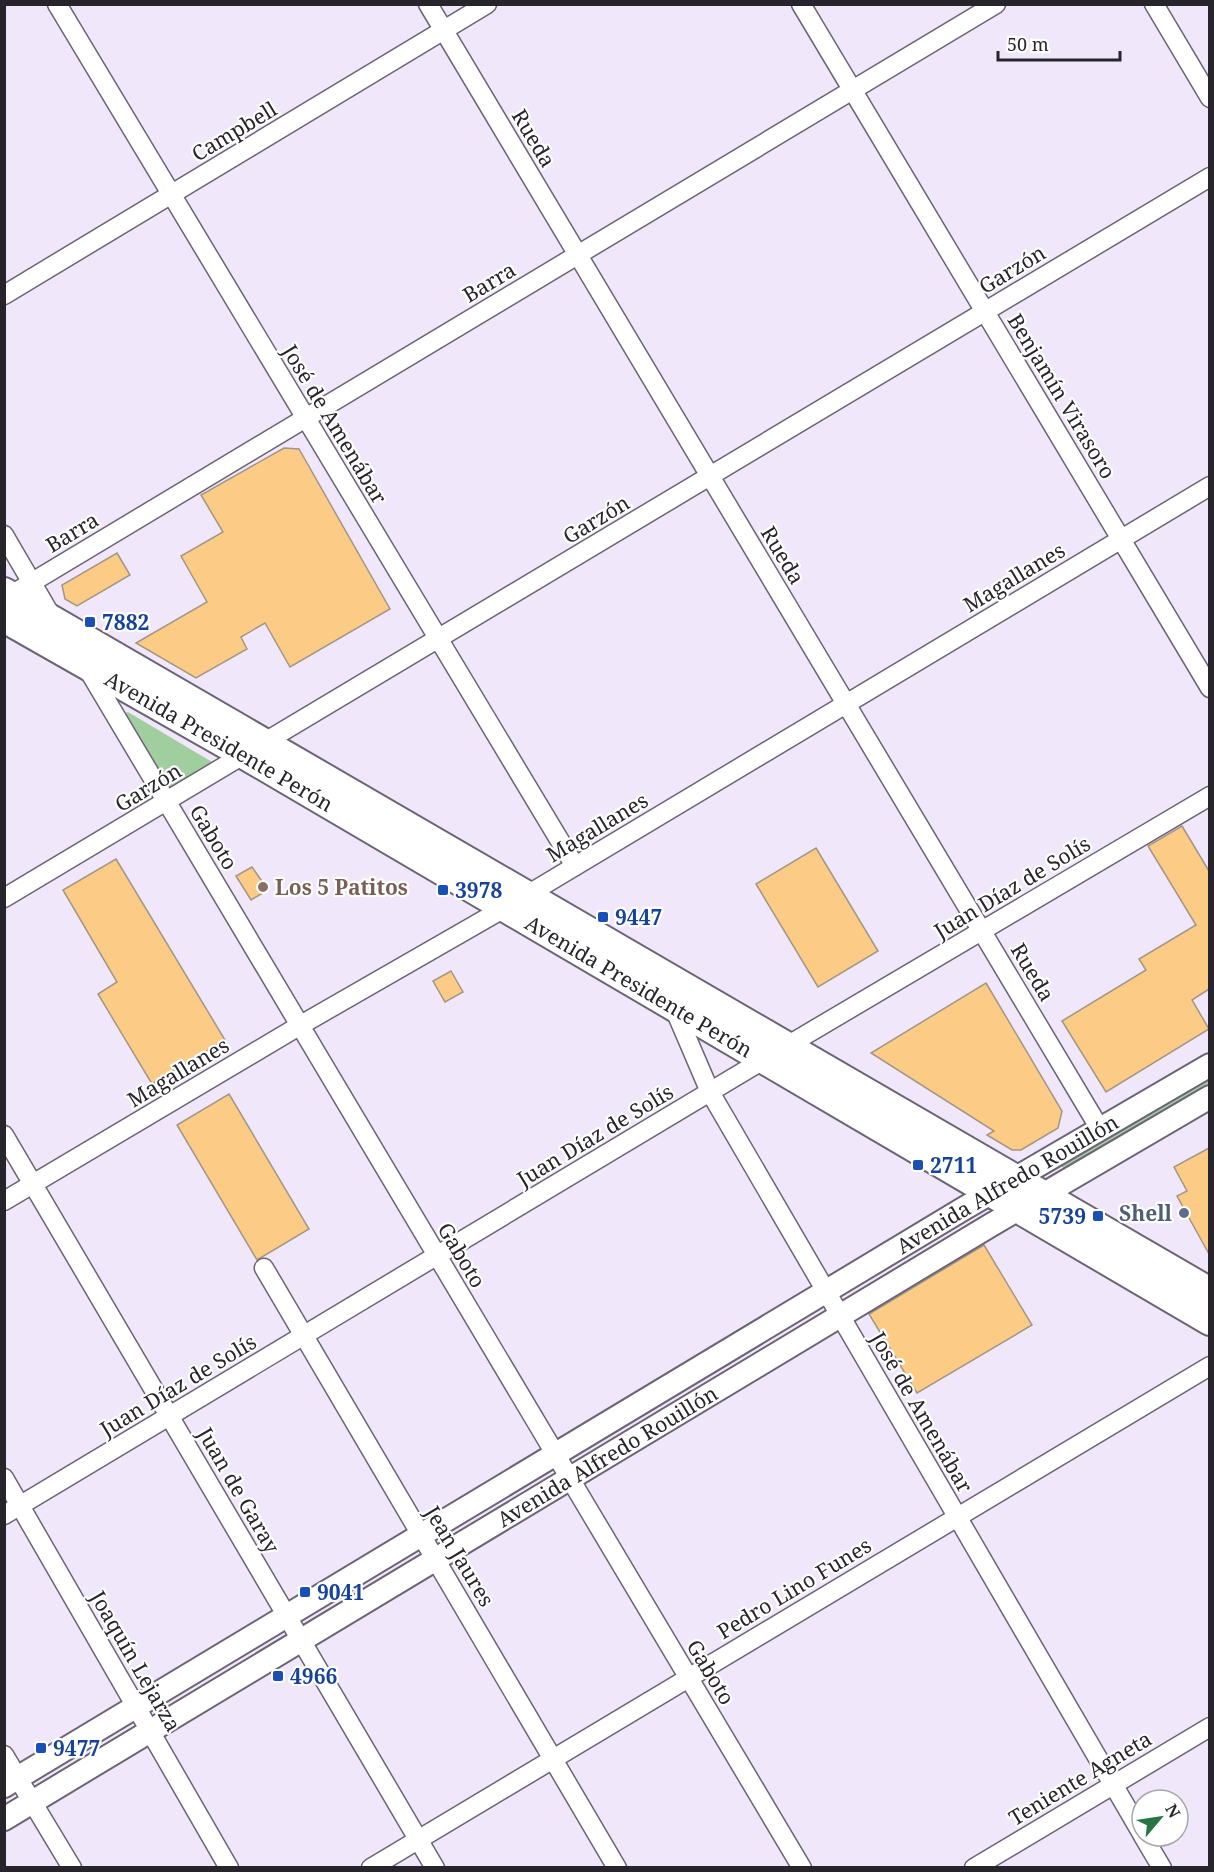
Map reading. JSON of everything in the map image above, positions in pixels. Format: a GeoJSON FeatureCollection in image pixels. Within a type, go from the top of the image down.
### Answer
{"type":"FeatureCollection","features":[{"type":"Feature","properties":{"kind":"main road","name":"Avenida Presidente Perón"},"geometry":{"type":"LineString","coordinates":[[11,597],[54,620],[255,749],[1003,1186],[1209,1292]]}},
{"type":"Feature","properties":{"kind":"main road","name":"Avenida Presidente Perón"},"geometry":{"type":"LineString","coordinates":[[11,597],[85,664],[255,749]]}},
{"type":"Feature","properties":{"kind":"main road","name":"Avenida Presidente Perón"},"geometry":{"type":"LineString","coordinates":[[516,902],[674,1008],[775,1053]]}},
{"type":"Feature","properties":{"kind":"main road","name":"Avenida Presidente Perón"},"geometry":{"type":"LineString","coordinates":[[1032,1202],[1209,1321]]}},
{"type":"Feature","properties":{"kind":"street","name":"José de Amenábar"},"geometry":{"type":"LineString","coordinates":[[57,4],[575,866]]}},
{"type":"Feature","properties":{"kind":"street","name":"Rueda"},"geometry":{"type":"LineString","coordinates":[[428,4],[1100,1129]]}},
{"type":"Feature","properties":{"kind":"street","name":"Campbell"},"geometry":{"type":"LineString","coordinates":[[4,295],[487,4]]}},
{"type":"Feature","properties":{"kind":"street","name":"Benjamín Virasoro"},"geometry":{"type":"LineString","coordinates":[[801,4],[1209,688]]}},
{"type":"Feature","properties":{"kind":"street","name":"Barra"},"geometry":{"type":"LineString","coordinates":[[11,597],[996,4]]}},
{"type":"Feature","properties":{"kind":"street"},"geometry":{"type":"LineString","coordinates":[[1154,4],[1209,98]]}},
{"type":"Feature","properties":{"kind":"street","name":"Garzón"},"geometry":{"type":"LineString","coordinates":[[4,898],[1209,177]]}},
{"type":"Feature","properties":{"kind":"street","name":"Magallanes"},"geometry":{"type":"LineString","coordinates":[[4,1201],[299,1026],[516,902],[1209,486]]}},
{"type":"Feature","properties":{"kind":"street"},"geometry":{"type":"LineString","coordinates":[[4,535],[11,597]]}},
{"type":"Feature","properties":{"kind":"street","name":"Gaboto"},"geometry":{"type":"LineString","coordinates":[[85,664],[802,1868]]}},
{"type":"Feature","properties":{"kind":"street","name":"Juan Díaz de Solís"},"geometry":{"type":"LineString","coordinates":[[4,1515],[1209,796]]}},
{"type":"Feature","properties":{"kind":"street","name":"José de Amenábar"},"geometry":{"type":"LineString","coordinates":[[674,1008],[710,1092],[1130,1813]]}},
{"type":"Feature","properties":{"kind":"street","name":"Avenida Alfredo Rouillón"},"geometry":{"type":"LineString","coordinates":[[11,1782],[1003,1186],[1209,1065]]}},
{"type":"Feature","properties":{"kind":"street","name":"Avenida Alfredo Rouillón"},"geometry":{"type":"LineString","coordinates":[[4,1819],[1209,1097]]}},
{"type":"Feature","properties":{"kind":"street","name":"Juan de Garay"},"geometry":{"type":"LineString","coordinates":[[4,1135],[435,1868]]}},
{"type":"Feature","properties":{"kind":"street","name":"Jean Jaures"},"geometry":{"type":"LineString","coordinates":[[264,1268],[616,1868]]}},
{"type":"Feature","properties":{"kind":"street","name":"Pedro Lino Funes"},"geometry":{"type":"LineString","coordinates":[[370,1868],[1209,1366]]}},
{"type":"Feature","properties":{"kind":"street","name":"Joaquín Lejarza"},"geometry":{"type":"LineString","coordinates":[[4,1478],[229,1868]]}},
{"type":"Feature","properties":{"kind":"street","name":"Teniente Agneta"},"geometry":{"type":"LineString","coordinates":[[974,1868],[1209,1727]]}},
{"type":"Feature","properties":{"kind":"street"},"geometry":{"type":"LineString","coordinates":[[4,1755],[11,1782],[33,1802],[72,1868]]}},
{"type":"Feature","properties":{"kind":"street","name":"José de Amenábar"},"geometry":{"type":"LineString","coordinates":[[1150,1848],[1161,1868]]}},
{"type":"Feature","properties":{"kind":"green space"},"geometry":{"type":"Polygon","coordinates":[[[128,712],[214,764],[167,792],[123,714],[128,712]]]}},
{"type":"Feature","properties":{"kind":"green space"},"geometry":{"type":"Polygon","coordinates":[[[1209,1077],[1209,1089],[1067,1174],[1061,1165],[1209,1077]]]}},
{"type":"Feature","properties":{"kind":"building"},"geometry":{"type":"Polygon","coordinates":[[[284,448],[299,449],[390,609],[290,667],[265,623],[241,637],[247,649],[196,678],[136,643],[207,602],[181,556],[223,532],[201,495],[284,448]]]}},
{"type":"Feature","properties":{"kind":"building"},"geometry":{"type":"Polygon","coordinates":[[[117,553],[130,575],[77,606],[65,599],[62,585],[117,553]]]}},
{"type":"Feature","properties":{"kind":"building"},"geometry":{"type":"Polygon","coordinates":[[[1182,826],[1209,871],[1209,989],[1192,1000],[1209,1029],[1106,1092],[1062,1021],[1146,970],[1139,959],[1196,925],[1148,846],[1182,826]]]}},
{"type":"Feature","properties":{"kind":"building"},"geometry":{"type":"Polygon","coordinates":[[[816,848],[878,951],[818,987],[756,884],[816,848]]]}},
{"type":"Feature","properties":{"kind":"building"},"geometry":{"type":"Polygon","coordinates":[[[116,859],[225,1040],[152,1084],[98,994],[117,982],[63,890],[116,859]]]}},
{"type":"Feature","properties":{"kind":"building"},"geometry":{"type":"Polygon","coordinates":[[[252,867],[268,890],[251,900],[236,876],[252,867]]]}},
{"type":"Feature","properties":{"kind":"building"},"geometry":{"type":"Polygon","coordinates":[[[451,971],[463,992],[445,1002],[433,981],[451,971]]]}},
{"type":"Feature","properties":{"kind":"building"},"geometry":{"type":"Polygon","coordinates":[[[986,983],[1062,1111],[1058,1128],[1021,1150],[1012,1150],[987,1135],[994,1131],[871,1053],[986,983]]]}},
{"type":"Feature","properties":{"kind":"building"},"geometry":{"type":"Polygon","coordinates":[[[229,1094],[309,1229],[257,1260],[177,1125],[229,1094]]]}},
{"type":"Feature","properties":{"kind":"building"},"geometry":{"type":"Polygon","coordinates":[[[1209,1148],[1209,1254],[1177,1196],[1187,1191],[1174,1167],[1209,1148]]]}},
{"type":"Feature","properties":{"kind":"building"},"geometry":{"type":"Polygon","coordinates":[[[984,1245],[1032,1325],[917,1393],[869,1314],[984,1245]]]}},
{"type":"Feature","properties":{"kind":"place","name":"7882"},"geometry":{"type":"Point","coordinates":[90,622]}},
{"type":"Feature","properties":{"kind":"place","name":"Los 5 Patitos"},"geometry":{"type":"Point","coordinates":[263,887]}},
{"type":"Feature","properties":{"kind":"place","name":"3978"},"geometry":{"type":"Point","coordinates":[443,890]}},
{"type":"Feature","properties":{"kind":"place","name":"9447"},"geometry":{"type":"Point","coordinates":[603,917]}},
{"type":"Feature","properties":{"kind":"place","name":"2711"},"geometry":{"type":"Point","coordinates":[918,1165]}},
{"type":"Feature","properties":{"kind":"place","name":"Shell"},"geometry":{"type":"Point","coordinates":[1184,1213]}},
{"type":"Feature","properties":{"kind":"place","name":"5739"},"geometry":{"type":"Point","coordinates":[1098,1216]}},
{"type":"Feature","properties":{"kind":"place","name":"9041"},"geometry":{"type":"Point","coordinates":[305,1592]}},
{"type":"Feature","properties":{"kind":"place","name":"4966"},"geometry":{"type":"Point","coordinates":[278,1676]}},
{"type":"Feature","properties":{"kind":"place","name":"9477"},"geometry":{"type":"Point","coordinates":[41,1748]}}]}
